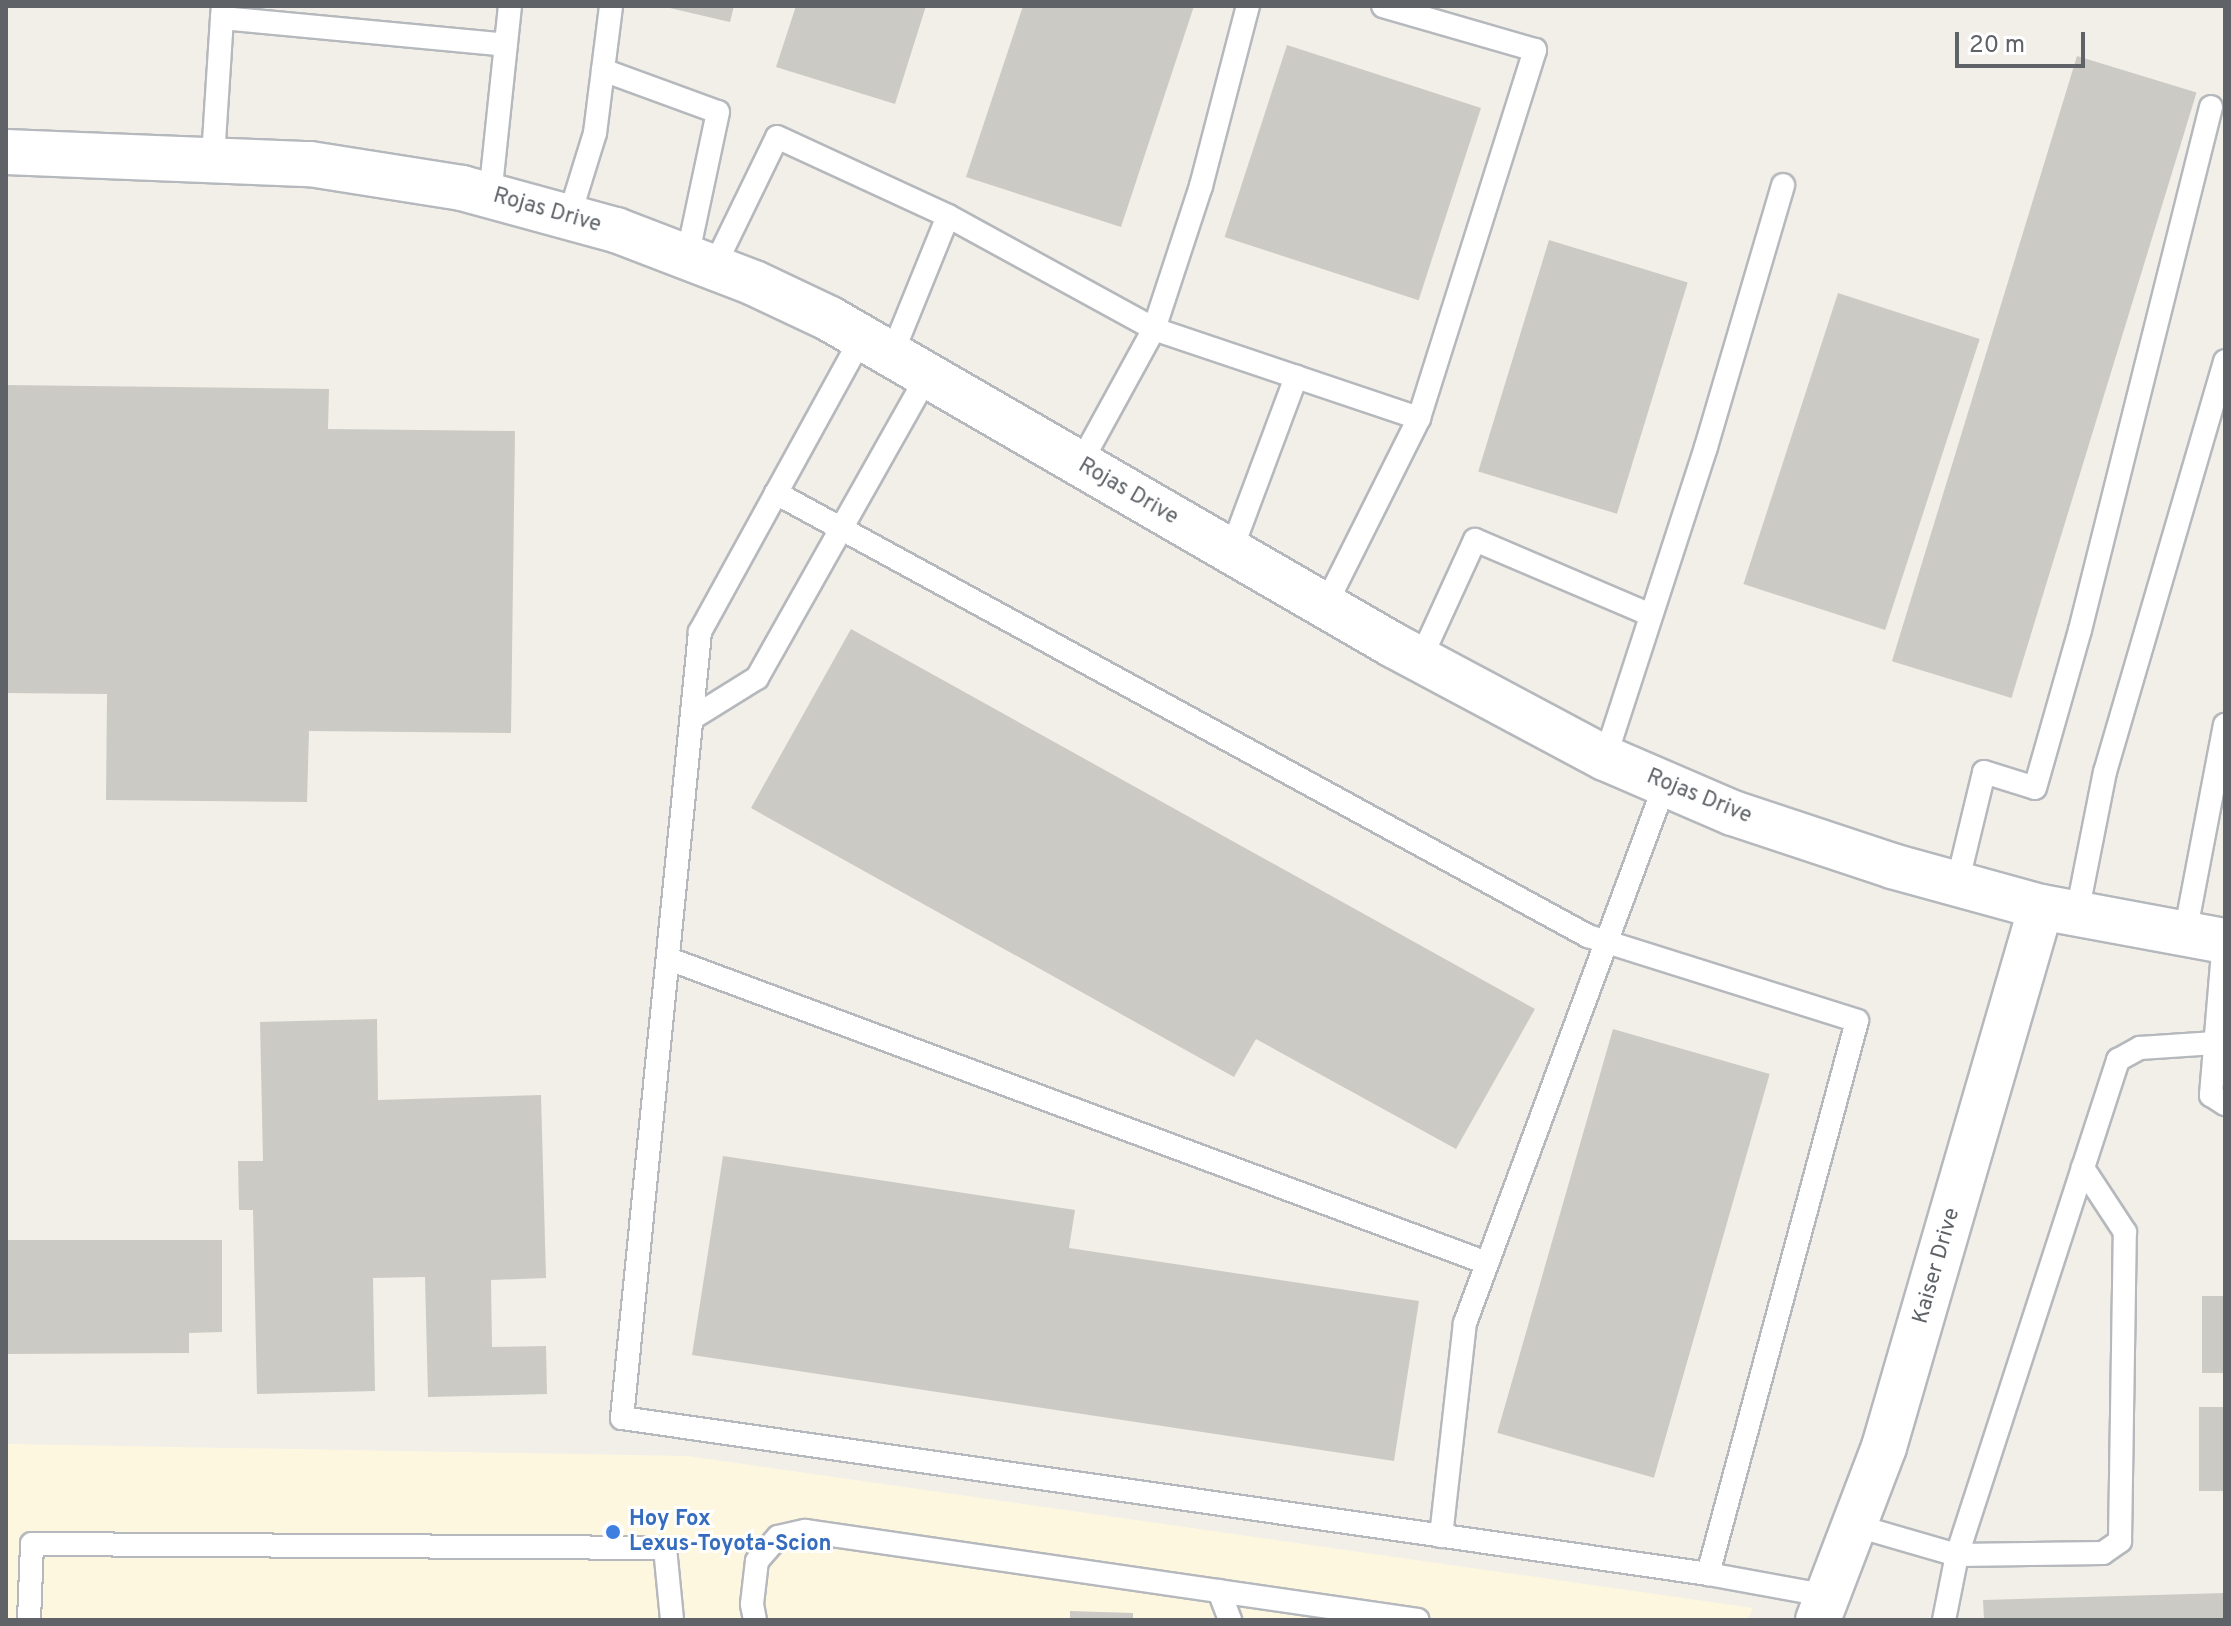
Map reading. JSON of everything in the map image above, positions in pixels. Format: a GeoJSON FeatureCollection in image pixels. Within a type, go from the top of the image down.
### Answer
{"type":"FeatureCollection","features":[{"type":"Feature","properties":{"kind":"street","name":"Rojas Drive"},"geometry":{"type":"LineString","coordinates":[[6,152],[213,157],[310,164],[490,196],[569,217],[701,262],[894,356],[1420,660],[1605,758],[1748,818],[1957,884],[2059,910],[2211,938]]}},
{"type":"Feature","properties":{"kind":"street","name":"Kaiser Drive"},"geometry":{"type":"LineString","coordinates":[[1824,1608],[1857,1526],[2059,910]]}},
{"type":"Feature","properties":{"kind":"lane"},"geometry":{"type":"LineString","coordinates":[[490,196],[510,6]]}},
{"type":"Feature","properties":{"kind":"lane"},"geometry":{"type":"LineString","coordinates":[[569,217],[595,133],[611,6]]}},
{"type":"Feature","properties":{"kind":"lane"},"geometry":{"type":"LineString","coordinates":[[1080,464],[1154,329],[1201,186],[1248,6]]}},
{"type":"Feature","properties":{"kind":"lane"},"geometry":{"type":"LineString","coordinates":[[1325,606],[1419,418],[1535,50],[1383,6]]}},
{"type":"Feature","properties":{"kind":"lane"},"geometry":{"type":"LineString","coordinates":[[213,157],[222,12],[506,45]]}},
{"type":"Feature","properties":{"kind":"lane"},"geometry":{"type":"LineString","coordinates":[[603,70],[718,112],[701,262]]}},
{"type":"Feature","properties":{"kind":"lane"},"geometry":{"type":"LineString","coordinates":[[1957,884],[1984,772],[2035,788],[2080,630],[2211,107]]}},
{"type":"Feature","properties":{"kind":"lane"},"geometry":{"type":"LineString","coordinates":[[701,262],[777,137],[948,216],[1154,329],[1419,418]]}},
{"type":"Feature","properties":{"kind":"lane"},"geometry":{"type":"LineString","coordinates":[[1605,758],[1783,185]]}},
{"type":"Feature","properties":{"kind":"lane"},"geometry":{"type":"LineString","coordinates":[[694,717],[757,678],[843,526],[894,356],[948,216]]}},
{"type":"Feature","properties":{"kind":"lane"},"geometry":{"type":"LineString","coordinates":[[894,356],[776,493],[700,632],[694,717],[622,1418],[1708,1574],[1824,1608]]}},
{"type":"Feature","properties":{"kind":"lane"},"geometry":{"type":"LineString","coordinates":[[2059,910],[2105,772],[2225,361]]}},
{"type":"Feature","properties":{"kind":"lane"},"geometry":{"type":"LineString","coordinates":[[1231,551],[1296,377]]}},
{"type":"Feature","properties":{"kind":"lane"},"geometry":{"type":"LineString","coordinates":[[776,493],[843,526],[1604,941],[1857,1021],[1708,1574]]}},
{"type":"Feature","properties":{"kind":"lane"},"geometry":{"type":"LineString","coordinates":[[1420,660],[1475,540],[1651,615]]}},
{"type":"Feature","properties":{"kind":"lane"},"geometry":{"type":"LineString","coordinates":[[2225,725],[2211,938],[2215,1043],[2211,1095],[2225,1104]]}},
{"type":"Feature","properties":{"kind":"lane"},"geometry":{"type":"LineString","coordinates":[[1441,1536],[1465,1323],[1604,941],[1665,784]]}},
{"type":"Feature","properties":{"kind":"lane"},"geometry":{"type":"LineString","coordinates":[[669,959],[1487,1263]]}},
{"type":"Feature","properties":{"kind":"lane"},"geometry":{"type":"LineString","coordinates":[[1944,1620],[1957,1555],[2118,1060],[2140,1048],[2215,1043]]}},
{"type":"Feature","properties":{"kind":"lane"},"geometry":{"type":"LineString","coordinates":[[1857,1526],[1957,1555],[2103,1553],[2120,1541],[2125,1232],[2083,1168]]}},
{"type":"Feature","properties":{"kind":"lane"},"geometry":{"type":"LineString","coordinates":[[755,1620],[752,1604],[757,1561],[778,1537],[805,1531],[1418,1620]]}},
{"type":"Feature","properties":{"kind":"lane"},"geometry":{"type":"LineString","coordinates":[[29,1620],[32,1544],[665,1548],[672,1620]]}},
{"type":"Feature","properties":{"kind":"lane"},"geometry":{"type":"LineString","coordinates":[[1219,1591],[1230,1620]]}},
{"type":"Feature","properties":{"kind":"shaded area","name":"Hoy Fox Lexus-Toyota-Scion"},"geometry":{"type":"Polygon","coordinates":[[[6,1444],[687,1456],[1753,1608],[1747,1620],[6,1620],[6,1444]]]}},
{"type":"Feature","properties":{"kind":"building"},"geometry":{"type":"Polygon","coordinates":[[[661,6],[734,6],[730,22],[661,6]]]}},
{"type":"Feature","properties":{"kind":"building"},"geometry":{"type":"Polygon","coordinates":[[[796,6],[926,6],[895,104],[776,67],[796,6]]]}},
{"type":"Feature","properties":{"kind":"building"},"geometry":{"type":"Polygon","coordinates":[[[1023,6],[1194,6],[1121,227],[966,177],[1023,6]]]}},
{"type":"Feature","properties":{"kind":"building"},"geometry":{"type":"Polygon","coordinates":[[[1287,45],[1481,108],[1419,300],[1225,237],[1287,45]]]}},
{"type":"Feature","properties":{"kind":"building"},"geometry":{"type":"Polygon","coordinates":[[[2077,56],[2197,93],[2011,698],[1892,661],[2077,56]]]}},
{"type":"Feature","properties":{"kind":"building"},"geometry":{"type":"Polygon","coordinates":[[[1549,240],[1688,282],[1617,514],[1478,471],[1549,240]]]}},
{"type":"Feature","properties":{"kind":"building"},"geometry":{"type":"Polygon","coordinates":[[[1838,293],[1980,339],[1885,630],[1743,584],[1838,293]]]}},
{"type":"Feature","properties":{"kind":"building"},"geometry":{"type":"Polygon","coordinates":[[[6,385],[329,389],[328,429],[515,431],[511,733],[309,731],[307,802],[106,800],[107,694],[6,693],[6,385]]]}},
{"type":"Feature","properties":{"kind":"building"},"geometry":{"type":"Polygon","coordinates":[[[851,629],[1535,1009],[1456,1149],[1256,1039],[1234,1077],[751,808],[851,629]]]}},
{"type":"Feature","properties":{"kind":"building"},"geometry":{"type":"Polygon","coordinates":[[[377,1019],[378,1100],[541,1095],[546,1278],[491,1280],[492,1347],[546,1346],[547,1394],[428,1397],[425,1277],[373,1278],[375,1391],[257,1394],[253,1210],[239,1210],[238,1161],[263,1161],[260,1022],[377,1019]]]}},
{"type":"Feature","properties":{"kind":"building"},"geometry":{"type":"Polygon","coordinates":[[[1613,1029],[1770,1074],[1654,1478],[1497,1433],[1613,1029]]]}},
{"type":"Feature","properties":{"kind":"building"},"geometry":{"type":"Polygon","coordinates":[[[723,1156],[1075,1210],[1069,1248],[1419,1301],[1394,1461],[692,1355],[723,1156]]]}},
{"type":"Feature","properties":{"kind":"building"},"geometry":{"type":"Polygon","coordinates":[[[6,1240],[222,1240],[222,1332],[189,1333],[189,1353],[6,1354],[6,1240]]]}},
{"type":"Feature","properties":{"kind":"building"},"geometry":{"type":"Polygon","coordinates":[[[2202,1296],[2225,1296],[2225,1373],[2202,1373],[2202,1296]]]}},
{"type":"Feature","properties":{"kind":"building"},"geometry":{"type":"Polygon","coordinates":[[[2199,1407],[2225,1407],[2225,1491],[2199,1491],[2199,1407]]]}},
{"type":"Feature","properties":{"kind":"building"},"geometry":{"type":"Polygon","coordinates":[[[2225,1593],[2225,1620],[1984,1620],[1983,1600],[2225,1593]]]}},
{"type":"Feature","properties":{"kind":"building"},"geometry":{"type":"Polygon","coordinates":[[[1070,1611],[1133,1613],[1133,1620],[1070,1620],[1070,1611]]]}},
{"type":"Feature","properties":{"kind":"place","name":"Hoy Fox Lexus-Toyota-Scion"},"geometry":{"type":"Point","coordinates":[613,1532]}}]}
